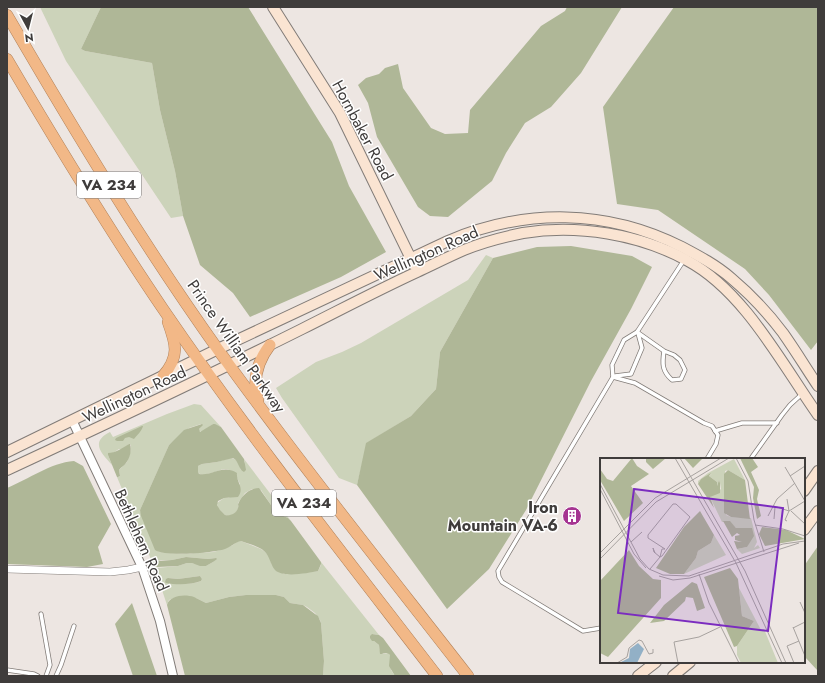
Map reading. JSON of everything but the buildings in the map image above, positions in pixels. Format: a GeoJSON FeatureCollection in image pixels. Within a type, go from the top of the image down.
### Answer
{"type":"FeatureCollection","features":[{"type":"Feature","properties":{"kind":"highway","name":"Prince William Parkway"},"geometry":{"type":"LineString","coordinates":[[7,15],[52,93],[102,174],[160,264],[218,349],[287,443],[468,676]]}},
{"type":"Feature","properties":{"kind":"highway","name":"VA 234"},"geometry":{"type":"LineString","coordinates":[[7,59],[80,181],[163,310],[264,451],[437,676]]}},
{"type":"Feature","properties":{"kind":"highway"},"geometry":{"type":"LineString","coordinates":[[162,376],[169,369],[175,346],[173,336],[163,310]]}},
{"type":"Feature","properties":{"kind":"highway"},"geometry":{"type":"LineString","coordinates":[[259,405],[255,381],[256,371],[259,362],[270,345]]}},
{"type":"Feature","properties":{"kind":"main road","name":"Hornbaker Road"},"geometry":{"type":"LineString","coordinates":[[272,7],[340,113],[410,259],[418,272]]}},
{"type":"Feature","properties":{"kind":"main road","name":"Wellington Road"},"geometry":{"type":"LineString","coordinates":[[7,452],[218,349],[448,241],[493,225],[525,219],[550,217],[578,218],[617,223],[675,243],[692,252],[732,278],[750,295],[779,328],[818,386]]}},
{"type":"Feature","properties":{"kind":"main road","name":"Wellington Road"},"geometry":{"type":"LineString","coordinates":[[7,470],[210,375],[464,250],[502,237],[549,230],[588,230],[627,237],[685,259],[709,275],[726,289],[741,306],[774,350],[802,394],[818,415]]}},
{"type":"Feature","properties":{"kind":"main road"},"geometry":{"type":"LineString","coordinates":[[805,489],[818,471]]}},
{"type":"Feature","properties":{"kind":"main road"},"geometry":{"type":"LineString","coordinates":[[805,529],[818,511]]}},
{"type":"Feature","properties":{"kind":"main road"},"geometry":{"type":"LineString","coordinates":[[638,676],[655,663]]}},
{"type":"Feature","properties":{"kind":"main road"},"geometry":{"type":"LineString","coordinates":[[673,676],[689,663]]}},
{"type":"Feature","properties":{"kind":"street","name":"Bethlehem Road"},"geometry":{"type":"LineString","coordinates":[[72,420],[142,567],[160,621],[173,676]]}},
{"type":"Feature","properties":{"kind":"street"},"geometry":{"type":"LineString","coordinates":[[7,569],[110,572],[142,567]]}},
{"type":"Feature","properties":{"kind":"lane"},"geometry":{"type":"LineString","coordinates":[[600,628],[583,631],[502,582],[498,571],[613,377],[612,365],[624,340],[637,332],[685,259]]}},
{"type":"Feature","properties":{"kind":"lane"},"geometry":{"type":"LineString","coordinates":[[637,332],[680,360],[685,370],[681,379],[672,380],[666,374],[662,362],[664,351]]}},
{"type":"Feature","properties":{"kind":"lane"},"geometry":{"type":"LineString","coordinates":[[613,377],[631,374],[642,348],[637,332]]}},
{"type":"Feature","properties":{"kind":"lane"},"geometry":{"type":"LineString","coordinates":[[613,377],[635,383],[704,423],[712,426],[718,435],[716,444],[708,458]]}},
{"type":"Feature","properties":{"kind":"lane"},"geometry":{"type":"LineString","coordinates":[[752,457],[790,405],[802,394]]}},
{"type":"Feature","properties":{"kind":"lane"},"geometry":{"type":"LineString","coordinates":[[715,431],[742,423],[777,422]]}},
{"type":"Feature","properties":{"kind":"lane"},"geometry":{"type":"LineString","coordinates":[[41,614],[50,665],[46,676]]}},
{"type":"Feature","properties":{"kind":"lane"},"geometry":{"type":"LineString","coordinates":[[56,676],[74,626]]}},
{"type":"Feature","properties":{"kind":"lane"},"geometry":{"type":"LineString","coordinates":[[7,670],[34,674],[38,676]]}},
{"type":"Feature","properties":{"kind":"green space"},"geometry":{"type":"Polygon","coordinates":[[[40,7],[101,7],[81,49],[152,63],[160,110],[175,171],[183,216],[171,218],[66,61],[40,7]]]}},
{"type":"Feature","properties":{"kind":"green space"},"geometry":{"type":"Polygon","coordinates":[[[101,7],[248,7],[332,142],[349,186],[386,252],[341,277],[250,317],[233,293],[200,265],[183,216],[175,171],[160,110],[152,63],[81,49],[101,7]]]}},
{"type":"Feature","properties":{"kind":"green space"},"geometry":{"type":"Polygon","coordinates":[[[567,7],[622,7],[581,73],[551,107],[525,123],[506,153],[492,181],[448,217],[430,216],[418,207],[377,137],[368,103],[358,85],[366,78],[379,74],[385,68],[398,64],[403,88],[431,128],[445,134],[468,133],[470,110],[541,26],[565,11],[567,7]]]}},
{"type":"Feature","properties":{"kind":"green space"},"geometry":{"type":"Polygon","coordinates":[[[674,7],[818,7],[818,341],[811,350],[769,295],[745,269],[658,210],[617,204],[603,107],[674,7]]]}},
{"type":"Feature","properties":{"kind":"green space"},"geometry":{"type":"Polygon","coordinates":[[[571,246],[632,256],[652,267],[631,309],[591,381],[526,510],[489,569],[447,609],[357,485],[366,443],[411,416],[436,389],[440,352],[493,258],[537,247],[571,246]]]}},
{"type":"Feature","properties":{"kind":"green space"},"geometry":{"type":"Polygon","coordinates":[[[486,255],[493,258],[440,352],[436,389],[411,416],[367,443],[357,485],[339,478],[276,388],[316,362],[361,343],[468,280],[486,255]]]}},
{"type":"Feature","properties":{"kind":"green space"},"geometry":{"type":"Polygon","coordinates":[[[194,404],[201,405],[221,427],[213,424],[202,432],[199,431],[202,425],[201,424],[189,428],[169,445],[140,510],[159,552],[182,554],[214,552],[241,541],[265,552],[269,556],[272,565],[284,574],[318,571],[321,562],[379,635],[373,634],[372,641],[379,645],[380,651],[383,654],[388,653],[390,655],[391,670],[395,676],[323,676],[324,661],[320,620],[315,613],[307,607],[290,603],[284,597],[276,595],[246,595],[229,597],[206,603],[196,598],[177,597],[169,600],[167,605],[155,569],[117,477],[120,476],[119,470],[127,462],[131,445],[129,444],[123,449],[119,449],[108,455],[112,465],[101,452],[99,444],[100,440],[110,432],[113,437],[194,404]],[[186,557],[172,560],[161,560],[156,562],[155,565],[157,568],[178,566],[187,563],[206,566],[213,562],[216,558],[208,559],[186,557]],[[200,576],[178,579],[168,578],[168,583],[193,583],[201,581],[202,579],[200,576]]]}},
{"type":"Feature","properties":{"kind":"green space"},"geometry":{"type":"Polygon","coordinates":[[[202,424],[203,425],[199,429],[200,432],[213,424],[221,427],[244,459],[246,470],[244,472],[233,458],[198,466],[199,474],[222,470],[237,473],[241,490],[240,494],[238,497],[224,498],[218,501],[217,505],[220,510],[225,515],[233,514],[236,512],[239,502],[245,494],[250,490],[259,488],[271,505],[272,511],[288,518],[291,521],[321,562],[318,571],[284,574],[273,568],[268,555],[262,549],[241,541],[225,549],[200,553],[178,554],[155,550],[140,510],[169,445],[184,430],[202,424]]]}},
{"type":"Feature","properties":{"kind":"green space"},"geometry":{"type":"Polygon","coordinates":[[[142,426],[142,430],[134,439],[129,437],[125,438],[123,441],[115,440],[116,438],[142,426]]]}},
{"type":"Feature","properties":{"kind":"green space"},"geometry":{"type":"Polygon","coordinates":[[[129,444],[131,449],[130,456],[119,470],[120,476],[117,477],[108,453],[122,449],[129,444]]]}},
{"type":"Feature","properties":{"kind":"green space"},"geometry":{"type":"Polygon","coordinates":[[[230,458],[236,460],[241,470],[245,462],[244,459],[291,521],[288,518],[272,511],[271,505],[261,490],[252,489],[245,493],[238,503],[238,509],[231,516],[225,515],[221,511],[217,503],[224,498],[229,498],[240,484],[237,474],[225,469],[208,474],[199,474],[198,466],[230,458]]]}},
{"type":"Feature","properties":{"kind":"green space"},"geometry":{"type":"Polygon","coordinates":[[[74,461],[83,466],[111,524],[98,547],[103,564],[87,567],[7,564],[7,488],[48,468],[65,462],[74,461]]]}},
{"type":"Feature","properties":{"kind":"green space"},"geometry":{"type":"Polygon","coordinates":[[[818,546],[818,671],[805,657],[805,565],[818,546]]]}},
{"type":"Feature","properties":{"kind":"green space"},"geometry":{"type":"Polygon","coordinates":[[[186,557],[217,559],[206,566],[200,566],[192,563],[178,566],[157,567],[155,565],[158,561],[186,557]]]}},
{"type":"Feature","properties":{"kind":"green space"},"geometry":{"type":"Polygon","coordinates":[[[200,576],[202,579],[201,581],[193,583],[174,584],[165,582],[168,578],[178,579],[200,576]]]}},
{"type":"Feature","properties":{"kind":"green space"},"geometry":{"type":"Polygon","coordinates":[[[246,595],[276,595],[284,597],[290,603],[303,605],[318,616],[321,623],[324,661],[323,676],[185,676],[167,605],[171,599],[178,596],[186,596],[194,597],[206,603],[229,597],[246,595]]]}},
{"type":"Feature","properties":{"kind":"green space"},"geometry":{"type":"Polygon","coordinates":[[[132,603],[157,676],[133,676],[115,624],[132,603]]]}},
{"type":"Feature","properties":{"kind":"green space"},"geometry":{"type":"Polygon","coordinates":[[[372,634],[379,635],[383,638],[411,676],[395,676],[389,666],[390,655],[386,653],[380,654],[379,645],[370,638],[372,634]]]}},
{"type":"Feature","properties":{"kind":"place","name":"Iron Mountain VA-6"},"geometry":{"type":"Point","coordinates":[572,516]}}]}
